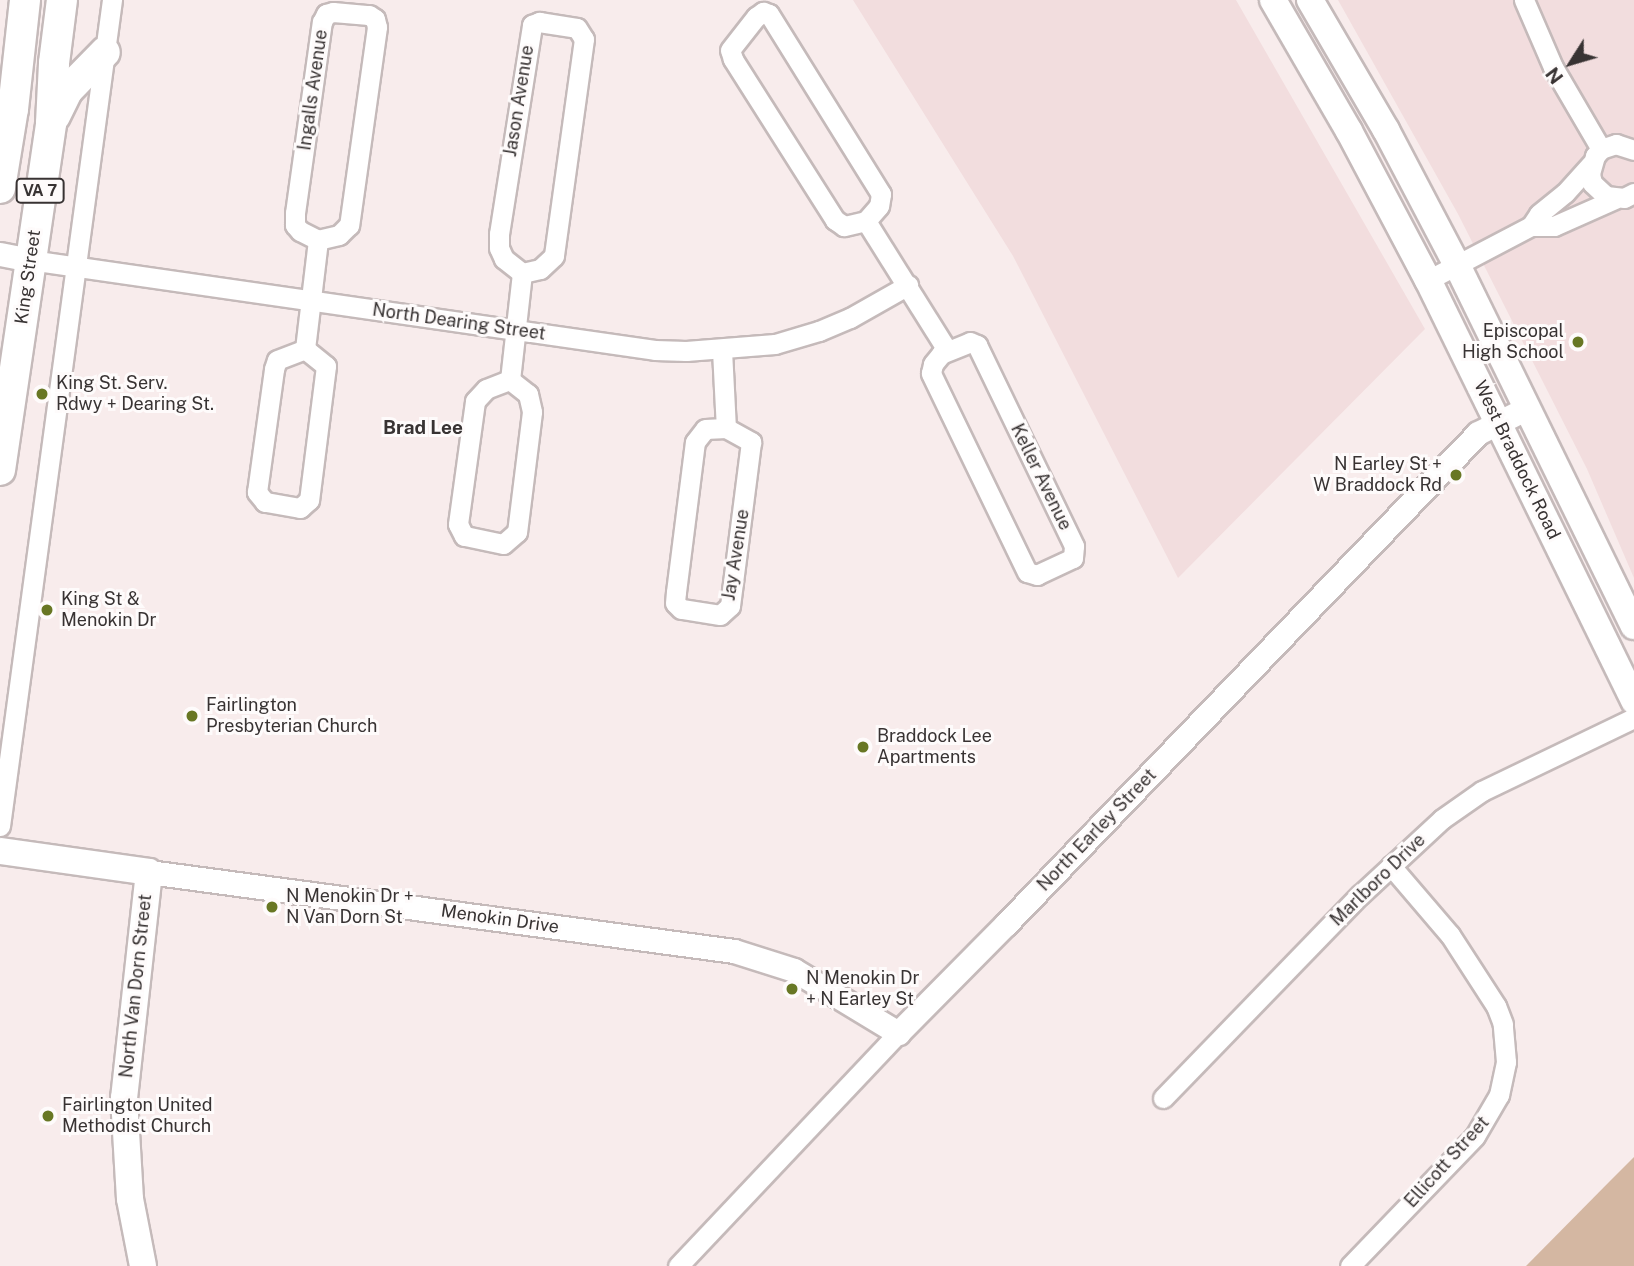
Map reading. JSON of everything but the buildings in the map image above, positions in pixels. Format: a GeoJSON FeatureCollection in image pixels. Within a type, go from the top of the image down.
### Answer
{"type":"FeatureCollection","features":[{"type":"Feature","properties":{"kind":"main road","name":"VA 7"},"geometry":{"type":"LineString","coordinates":[[0,188],[13,109],[25,0]]}},
{"type":"Feature","properties":{"kind":"main road","name":"King Street"},"geometry":{"type":"LineString","coordinates":[[0,470],[51,122],[54,63],[62,0]]}},
{"type":"Feature","properties":{"kind":"main road","name":"West Braddock Road"},"geometry":{"type":"LineString","coordinates":[[1273,0],[1349,131],[1429,280],[1634,701]]}},
{"type":"Feature","properties":{"kind":"main road","name":"West Braddock Road"},"geometry":{"type":"LineString","coordinates":[[1310,0],[1386,130],[1457,265],[1634,626]]}},
{"type":"Feature","properties":{"kind":"main road"},"geometry":{"type":"LineString","coordinates":[[51,122],[67,91],[105,52]]}},
{"type":"Feature","properties":{"kind":"main road","name":"Menokin Drive"},"geometry":{"type":"LineString","coordinates":[[0,851],[149,872]]}},
{"type":"Feature","properties":{"kind":"main road","name":"North Van Dorn Street"},"geometry":{"type":"LineString","coordinates":[[143,1266],[130,1199],[124,1098],[149,872]]}},
{"type":"Feature","properties":{"kind":"street"},"geometry":{"type":"LineString","coordinates":[[0,826],[112,0]]}},
{"type":"Feature","properties":{"kind":"street"},"geometry":{"type":"LineString","coordinates":[[1524,0],[1596,157],[1592,183],[1598,191],[1615,199]]}},
{"type":"Feature","properties":{"kind":"street","name":"Ingalls Avenue"},"geometry":{"type":"LineString","coordinates":[[334,12],[369,15],[375,19],[377,27],[349,225],[339,235],[318,240],[300,231],[295,225],[295,213],[322,22],[326,14],[334,12]]}},
{"type":"Feature","properties":{"kind":"street"},"geometry":{"type":"LineString","coordinates":[[763,12],[769,14],[880,194],[879,206],[866,221],[844,226],[835,220],[733,58],[730,50],[756,16],[763,12]]}},
{"type":"Feature","properties":{"kind":"street","name":"Jason Avenue"},"geometry":{"type":"LineString","coordinates":[[539,22],[568,25],[578,29],[584,39],[554,256],[540,269],[522,273],[504,258],[499,248],[499,234],[531,25],[539,22]]}},
{"type":"Feature","properties":{"kind":"street"},"geometry":{"type":"LineString","coordinates":[[1531,226],[1538,214],[1565,193],[1596,157],[1616,144],[1634,150]]}},
{"type":"Feature","properties":{"kind":"street"},"geometry":{"type":"LineString","coordinates":[[1429,280],[1531,226],[1554,226],[1634,193]]}},
{"type":"Feature","properties":{"kind":"street"},"geometry":{"type":"LineString","coordinates":[[866,221],[947,351]]}},
{"type":"Feature","properties":{"kind":"street"},"geometry":{"type":"LineString","coordinates":[[305,349],[318,240]]}},
{"type":"Feature","properties":{"kind":"street","name":"North Dearing Street"},"geometry":{"type":"LineString","coordinates":[[0,254],[655,350],[722,350],[775,344],[819,331],[850,318],[908,285]]}},
{"type":"Feature","properties":{"kind":"street"},"geometry":{"type":"LineString","coordinates":[[510,380],[522,273]]}},
{"type":"Feature","properties":{"kind":"street","name":"Keller Avenue"},"geometry":{"type":"LineString","coordinates":[[963,343],[977,345],[1074,545],[1073,558],[1037,575],[1027,572],[931,373],[933,364],[947,351],[963,343]]}},
{"type":"Feature","properties":{"kind":"street"},"geometry":{"type":"LineString","coordinates":[[305,349],[326,366],[309,500],[300,508],[265,502],[257,492],[277,360],[305,349]]}},
{"type":"Feature","properties":{"kind":"street"},"geometry":{"type":"LineString","coordinates":[[722,350],[726,428]]}},
{"type":"Feature","properties":{"kind":"street"},"geometry":{"type":"LineString","coordinates":[[510,380],[528,394],[532,412],[517,532],[503,544],[464,536],[458,524],[475,401],[486,389],[510,380]]}},
{"type":"Feature","properties":{"kind":"street","name":"North Earley Street"},"geometry":{"type":"LineString","coordinates":[[678,1266],[898,1033],[1006,925],[1460,451],[1478,433],[1527,408]]}},
{"type":"Feature","properties":{"kind":"street","name":"Jay Avenue"},"geometry":{"type":"LineString","coordinates":[[726,428],[751,442],[730,606],[720,615],[681,609],[675,603],[695,442],[705,429],[726,428]]}},
{"type":"Feature","properties":{"kind":"street","name":"Marlboro Drive"},"geometry":{"type":"LineString","coordinates":[[1163,1098],[1391,866],[1442,819],[1482,791],[1634,718]]}},
{"type":"Feature","properties":{"kind":"street","name":"Ellicott Street"},"geometry":{"type":"LineString","coordinates":[[1350,1266],[1475,1136],[1495,1103],[1506,1062],[1503,1024],[1496,1006],[1450,935],[1391,866]]}},
{"type":"Feature","properties":{"kind":"street","name":"Menokin Drive"},"geometry":{"type":"LineString","coordinates":[[149,872],[734,951],[794,970],[898,1033]]}},
{"type":"Feature","properties":{"kind":"shaded area"},"geometry":{"type":"Polygon","coordinates":[[[853,0],[1236,0],[1425,329],[1178,578],[1013,256],[853,0]]]}},
{"type":"Feature","properties":{"kind":"shaded area","name":"Episcopal High School"},"geometry":{"type":"Polygon","coordinates":[[[1338,0],[1634,0],[1634,578],[1587,469],[1458,214],[1338,0]]]}},
{"type":"Feature","properties":{"kind":"shaded area"},"geometry":{"type":"Polygon","coordinates":[[[1634,1157],[1634,1266],[1526,1266],[1611,1180],[1634,1157]]]}},
{"type":"Feature","properties":{"kind":"place","name":"Episcopal High School"},"geometry":{"type":"Point","coordinates":[1578,342]}},
{"type":"Feature","properties":{"kind":"place","name":"King St. Serv. Rdwy + Dearing St."},"geometry":{"type":"Point","coordinates":[42,394]}},
{"type":"Feature","properties":{"kind":"place","name":"N Earley St + W Braddock Rd"},"geometry":{"type":"Point","coordinates":[1456,475]}},
{"type":"Feature","properties":{"kind":"place","name":"King St & Menokin Dr"},"geometry":{"type":"Point","coordinates":[47,610]}},
{"type":"Feature","properties":{"kind":"place","name":"Fairlington Presbyterian Church"},"geometry":{"type":"Point","coordinates":[192,716]}},
{"type":"Feature","properties":{"kind":"place","name":"Braddock Lee Apartments"},"geometry":{"type":"Point","coordinates":[863,747]}},
{"type":"Feature","properties":{"kind":"place","name":"N Menokin Dr + N Van Dorn St"},"geometry":{"type":"Point","coordinates":[272,907]}},
{"type":"Feature","properties":{"kind":"place","name":"N Menokin Dr + N Earley St"},"geometry":{"type":"Point","coordinates":[792,989]}},
{"type":"Feature","properties":{"kind":"place","name":"Fairlington United Methodist Church"},"geometry":{"type":"Point","coordinates":[48,1116]}},
{"type":"Feature","properties":{"kind":"district","name":"Brad Lee"},"geometry":{"type":"Point","coordinates":[423,428]}}]}
